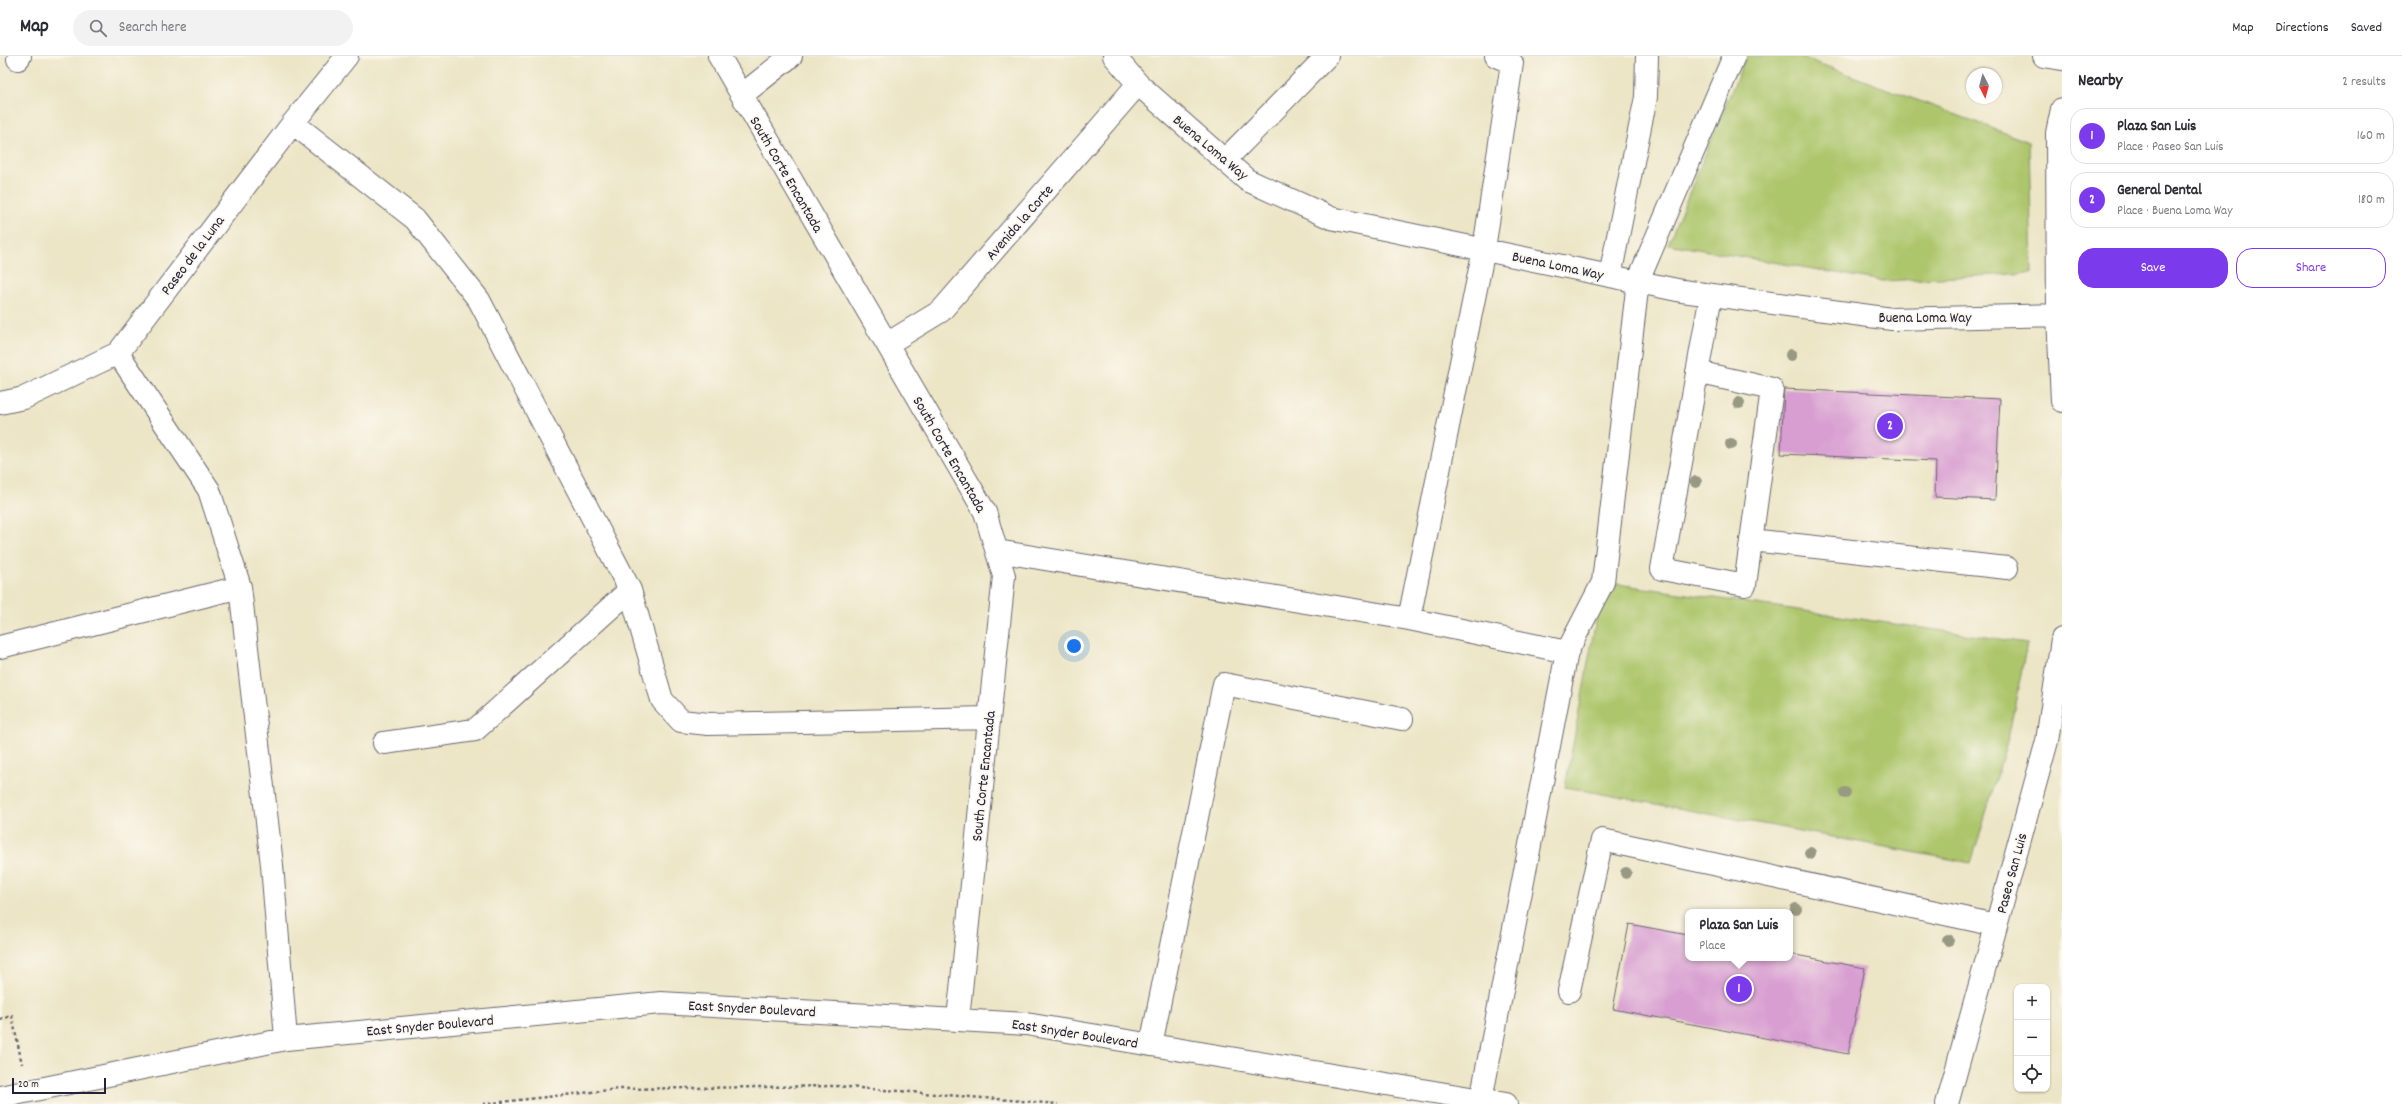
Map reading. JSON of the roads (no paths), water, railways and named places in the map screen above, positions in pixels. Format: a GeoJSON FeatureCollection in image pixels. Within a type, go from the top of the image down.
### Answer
{"type":"FeatureCollection","features":[{"type":"Feature","properties":{"kind":"street","name":"Paseo de la Luna"},"geometry":{"type":"LineString","coordinates":[[0,403],[24,398],[118,353],[293,122],[347,56]]}},
{"type":"Feature","properties":{"kind":"street","name":"South Corte Encantada"},"geometry":{"type":"LineString","coordinates":[[719,56],[985,512],[1004,576],[958,1019]]}},
{"type":"Feature","properties":{"kind":"street"},"geometry":{"type":"LineString","coordinates":[[742,95],[791,56]]}},
{"type":"Feature","properties":{"kind":"street","name":"Buena Loma Way"},"geometry":{"type":"LineString","coordinates":[[1114,56],[1138,84],[1248,180],[1331,218],[1610,276],[1711,294],[1892,319],[2060,315]]}},
{"type":"Feature","properties":{"kind":"street"},"geometry":{"type":"LineString","coordinates":[[1225,160],[1327,56]]}},
{"type":"Feature","properties":{"kind":"street"},"geometry":{"type":"LineString","coordinates":[[1409,620],[1484,250],[1512,63],[1496,56]]}},
{"type":"Feature","properties":{"kind":"street"},"geometry":{"type":"LineString","coordinates":[[1610,276],[1646,97],[1647,56]]}},
{"type":"Feature","properties":{"kind":"street"},"geometry":{"type":"LineString","coordinates":[[1481,1100],[1567,652],[1603,582],[1638,281],[1734,56]]}},
{"type":"Feature","properties":{"kind":"street"},"geometry":{"type":"LineString","coordinates":[[2044,56],[2062,59]]}},
{"type":"Feature","properties":{"kind":"street","name":"Avenida la Corte"},"geometry":{"type":"LineString","coordinates":[[887,344],[941,311],[1138,84]]}},
{"type":"Feature","properties":{"kind":"street"},"geometry":{"type":"LineString","coordinates":[[2062,109],[2057,133],[2062,401]]}},
{"type":"Feature","properties":{"kind":"street"},"geometry":{"type":"LineString","coordinates":[[293,122],[414,219],[479,300],[630,590],[662,700],[682,721],[708,724],[989,718]]}},
{"type":"Feature","properties":{"kind":"street"},"geometry":{"type":"LineString","coordinates":[[1697,372],[1772,389],[1745,585],[1662,569],[1697,372],[1711,294]]}},
{"type":"Feature","properties":{"kind":"street"},"geometry":{"type":"LineString","coordinates":[[118,353],[209,490],[240,587],[272,865],[286,1038]]}},
{"type":"Feature","properties":{"kind":"street"},"geometry":{"type":"LineString","coordinates":[[1751,540],[2007,568]]}},
{"type":"Feature","properties":{"kind":"street"},"geometry":{"type":"LineString","coordinates":[[997,551],[1409,620],[1567,652]]}},
{"type":"Feature","properties":{"kind":"street"},"geometry":{"type":"LineString","coordinates":[[0,647],[240,587]]}},
{"type":"Feature","properties":{"kind":"street"},"geometry":{"type":"LineString","coordinates":[[384,743],[476,730],[630,590]]}},
{"type":"Feature","properties":{"kind":"street","name":"Paseo San Luis"},"geometry":{"type":"LineString","coordinates":[[1947,1104],[1996,924],[2055,744],[2062,639]]}},
{"type":"Feature","properties":{"kind":"street"},"geometry":{"type":"LineString","coordinates":[[1151,1045],[1224,684],[1402,719]]}},
{"type":"Feature","properties":{"kind":"street"},"geometry":{"type":"LineString","coordinates":[[1569,991],[1602,840],[1996,924]]}},
{"type":"Feature","properties":{"kind":"street","name":"East Snyder Boulevard"},"geometry":{"type":"LineString","coordinates":[[0,1097],[286,1038],[661,1003],[1026,1024],[1506,1104]]}},
{"type":"Feature","properties":{"kind":"place","name":"General Dental"},"geometry":{"type":"Point","coordinates":[1890,426]}},
{"type":"Feature","properties":{"kind":"place","name":"Plaza San Luis"},"geometry":{"type":"Point","coordinates":[1739,989]}}]}
